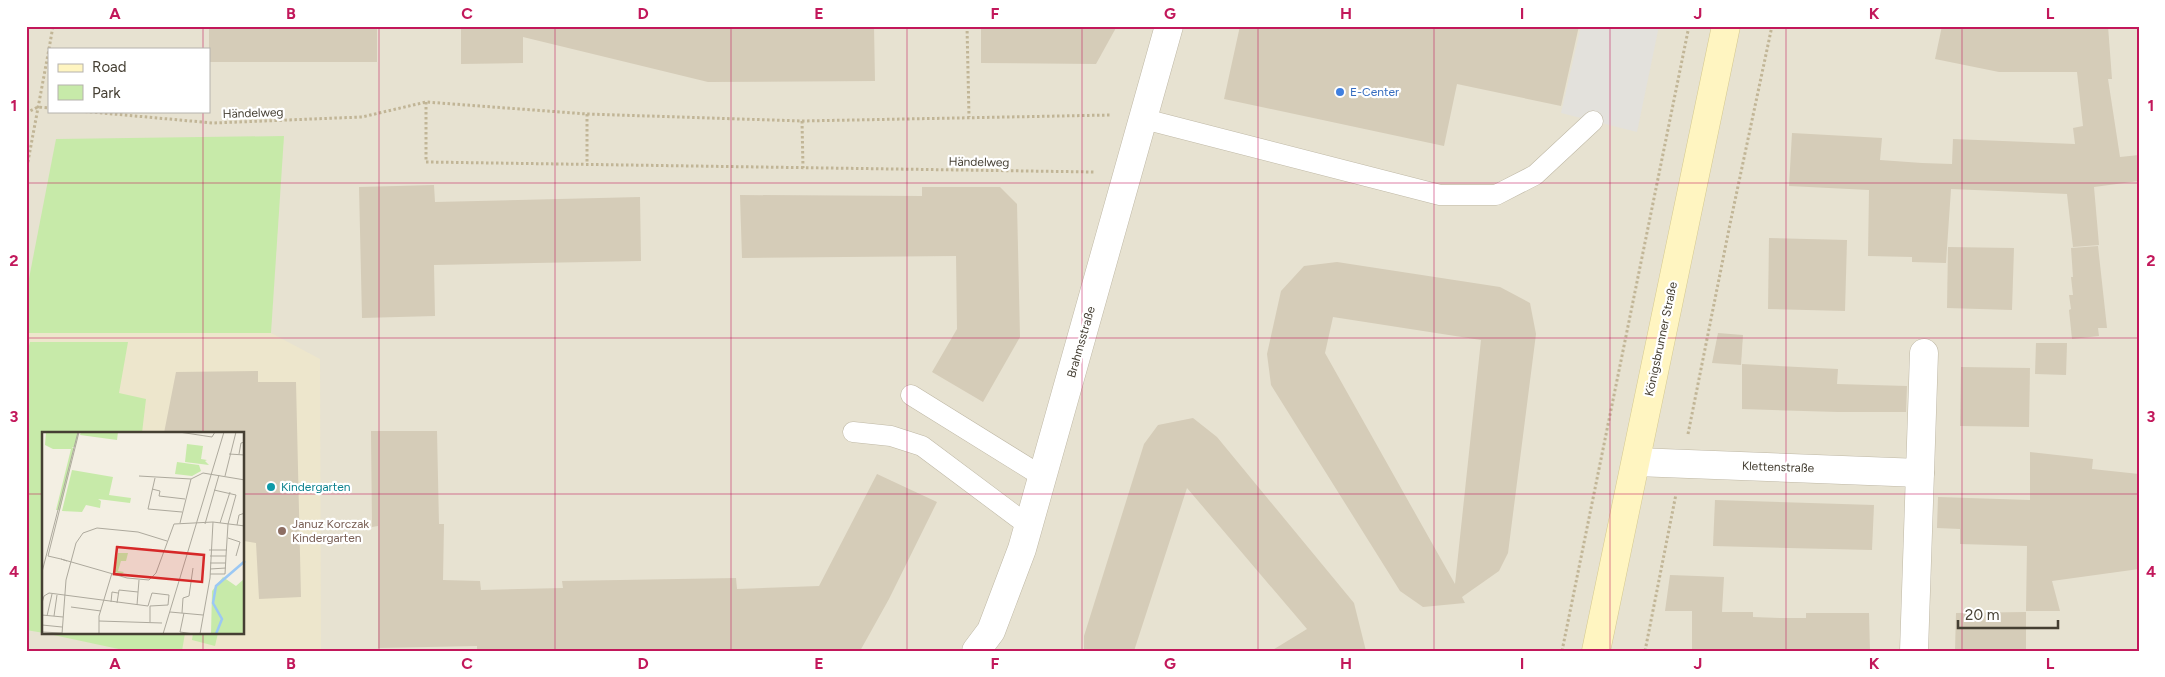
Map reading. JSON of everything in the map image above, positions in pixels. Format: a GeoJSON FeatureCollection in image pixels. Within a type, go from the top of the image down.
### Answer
{"type":"FeatureCollection","features":[{"type":"Feature","properties":{"kind":"main road","name":"Königsbrunner Straße"},"geometry":{"type":"LineString","coordinates":[[1596,651],[1726,26]]}},
{"type":"Feature","properties":{"kind":"street","name":"Brahmsstraße"},"geometry":{"type":"LineString","coordinates":[[976,651],[991,631],[1029,526],[1169,26]]}},
{"type":"Feature","properties":{"kind":"street"},"geometry":{"type":"LineString","coordinates":[[1914,651],[1924,353]]}},
{"type":"Feature","properties":{"kind":"street","name":"Klettenstraße"},"geometry":{"type":"LineString","coordinates":[[1636,462],[1920,473]]}},
{"type":"Feature","properties":{"kind":"lane"},"geometry":{"type":"LineString","coordinates":[[1144,120],[1440,195],[1496,195],[1535,175],[1593,121]]}},
{"type":"Feature","properties":{"kind":"lane"},"geometry":{"type":"LineString","coordinates":[[911,395],[1042,477]]}},
{"type":"Feature","properties":{"kind":"lane"},"geometry":{"type":"LineString","coordinates":[[853,432],[891,436],[922,446],[1029,526]]}},
{"type":"Feature","properties":{"kind":"path"},"geometry":{"type":"LineString","coordinates":[[49,48],[53,26]]}},
{"type":"Feature","properties":{"kind":"path"},"geometry":{"type":"LineString","coordinates":[[967,26],[969,117]]}},
{"type":"Feature","properties":{"kind":"path"},"geometry":{"type":"LineString","coordinates":[[1562,651],[1688,26]]}},
{"type":"Feature","properties":{"kind":"path"},"geometry":{"type":"LineString","coordinates":[[1645,651],[1728,234],[1772,26]]}},
{"type":"Feature","properties":{"kind":"path"},"geometry":{"type":"LineString","coordinates":[[26,172],[48,54]]}},
{"type":"Feature","properties":{"kind":"path","name":"Händelweg"},"geometry":{"type":"LineString","coordinates":[[91,112],[213,123],[362,117],[426,102],[587,114],[802,120],[1115,115],[1112,124]]}},
{"type":"Feature","properties":{"kind":"path","name":"Händelweg"},"geometry":{"type":"LineString","coordinates":[[426,102],[426,162],[1094,173],[1097,165]]}},
{"type":"Feature","properties":{"kind":"path"},"geometry":{"type":"LineString","coordinates":[[26,113],[38,108],[48,108]]}},
{"type":"Feature","properties":{"kind":"path"},"geometry":{"type":"LineString","coordinates":[[587,114],[587,164]]}},
{"type":"Feature","properties":{"kind":"path"},"geometry":{"type":"LineString","coordinates":[[802,120],[803,168]]}},
{"type":"Feature","properties":{"kind":"shaded area"},"geometry":{"type":"Polygon","coordinates":[[[26,26],[2139,26],[2139,651],[26,651],[26,26]]]}},
{"type":"Feature","properties":{"kind":"shaded area"},"geometry":{"type":"Polygon","coordinates":[[[1581,26],[1659,26],[1637,132],[1561,113],[1581,26]]]}},
{"type":"Feature","properties":{"kind":"shaded area","name":"Januz Korczak Kindergarten"},"geometry":{"type":"Polygon","coordinates":[[[26,333],[271,333],[320,359],[321,651],[129,651],[52,634],[245,634],[245,432],[42,432],[42,455],[26,629],[26,333]]]}},
{"type":"Feature","properties":{"kind":"green space"},"geometry":{"type":"Polygon","coordinates":[[[284,136],[271,333],[26,333],[26,294],[56,139],[284,136]]]}},
{"type":"Feature","properties":{"kind":"green space"},"geometry":{"type":"Polygon","coordinates":[[[30,342],[128,342],[119,393],[146,399],[142,432],[42,432],[42,633],[26,630],[26,358],[30,342]]]}},
{"type":"Feature","properties":{"kind":"green space"},"geometry":{"type":"Polygon","coordinates":[[[49,634],[185,634],[182,651],[128,651],[49,634]]]}},
{"type":"Feature","properties":{"kind":"green space"},"geometry":{"type":"Polygon","coordinates":[[[193,634],[218,634],[215,646],[192,640],[193,634]]]}},
{"type":"Feature","properties":{"kind":"building"},"geometry":{"type":"Polygon","coordinates":[[[209,26],[377,26],[377,62],[210,62],[209,26]]]}},
{"type":"Feature","properties":{"kind":"building"},"geometry":{"type":"Polygon","coordinates":[[[461,26],[874,26],[875,81],[708,82],[523,37],[523,63],[461,64],[461,26]]]}},
{"type":"Feature","properties":{"kind":"building"},"geometry":{"type":"Polygon","coordinates":[[[981,26],[1117,26],[1096,64],[981,63],[981,26]]]}},
{"type":"Feature","properties":{"kind":"building","name":"E-Center"},"geometry":{"type":"Polygon","coordinates":[[[1240,26],[1579,26],[1561,106],[1457,84],[1444,146],[1224,99],[1240,26]]]}},
{"type":"Feature","properties":{"kind":"building"},"geometry":{"type":"Polygon","coordinates":[[[1942,26],[2108,26],[2112,79],[2108,79],[2120,157],[2139,155],[2139,181],[2094,187],[2099,245],[2073,247],[2067,194],[1951,189],[1946,263],[1912,262],[1912,257],[1868,256],[1869,190],[1789,186],[1792,133],[1882,138],[1880,160],[1922,163],[1952,164],[1953,139],[2075,144],[2073,128],[2083,126],[2077,72],[1999,72],[1935,59],[1942,26]]]}},
{"type":"Feature","properties":{"kind":"building"},"geometry":{"type":"Polygon","coordinates":[[[434,185],[435,202],[640,197],[641,261],[434,265],[435,316],[362,318],[359,187],[434,185]]]}},
{"type":"Feature","properties":{"kind":"building"},"geometry":{"type":"Polygon","coordinates":[[[922,187],[1000,187],[1017,204],[1020,337],[983,402],[932,372],[957,329],[956,256],[742,258],[740,195],[922,196],[922,187]]]}},
{"type":"Feature","properties":{"kind":"building"},"geometry":{"type":"Polygon","coordinates":[[[1769,238],[1847,240],[1845,311],[1768,309],[1769,238]]]}},
{"type":"Feature","properties":{"kind":"building"},"geometry":{"type":"Polygon","coordinates":[[[2098,246],[2107,328],[2098,328],[2099,336],[2072,339],[2069,310],[2071,309],[2069,295],[2073,295],[2071,248],[2098,246]]]}},
{"type":"Feature","properties":{"kind":"building"},"geometry":{"type":"Polygon","coordinates":[[[1948,247],[2014,248],[2012,310],[1947,308],[1948,247]]]}},
{"type":"Feature","properties":{"kind":"building"},"geometry":{"type":"Polygon","coordinates":[[[1337,262],[1500,287],[1530,303],[1536,334],[1508,553],[1499,571],[1462,597],[1465,603],[1423,607],[1400,591],[1271,385],[1267,354],[1281,291],[1304,266],[1337,262]],[[1333,317],[1325,353],[1455,584],[1481,340],[1333,317]]]}},
{"type":"Feature","properties":{"kind":"building"},"geometry":{"type":"Polygon","coordinates":[[[1718,333],[1743,335],[1741,365],[1712,363],[1718,333]]]}},
{"type":"Feature","properties":{"kind":"building"},"geometry":{"type":"Polygon","coordinates":[[[2036,343],[2067,343],[2066,375],[2035,374],[2036,343]]]}},
{"type":"Feature","properties":{"kind":"building"},"geometry":{"type":"Polygon","coordinates":[[[1742,364],[1838,369],[1837,384],[1907,386],[1906,412],[1742,409],[1742,364]]]}},
{"type":"Feature","properties":{"kind":"building"},"geometry":{"type":"Polygon","coordinates":[[[1961,367],[2030,368],[2029,427],[1960,426],[1961,367]]]}},
{"type":"Feature","properties":{"kind":"building","name":"Kindergarten"},"geometry":{"type":"Polygon","coordinates":[[[258,371],[258,382],[296,382],[301,597],[259,599],[256,543],[245,541],[245,432],[164,432],[176,372],[258,371]]]}},
{"type":"Feature","properties":{"kind":"building"},"geometry":{"type":"Polygon","coordinates":[[[1193,418],[1217,437],[1354,603],[1366,651],[1271,651],[1307,629],[1187,488],[1134,651],[1084,651],[1084,636],[1144,444],[1158,425],[1193,418]]]}},
{"type":"Feature","properties":{"kind":"building"},"geometry":{"type":"Polygon","coordinates":[[[371,431],[437,431],[439,524],[444,524],[443,580],[480,581],[481,590],[563,588],[562,581],[736,578],[737,589],[819,586],[877,474],[937,502],[889,599],[860,651],[477,651],[477,646],[378,648],[378,526],[372,527],[371,431]]]}},
{"type":"Feature","properties":{"kind":"building"},"geometry":{"type":"Polygon","coordinates":[[[2030,452],[2093,459],[2092,469],[2139,474],[2139,569],[2052,581],[2060,611],[2026,611],[2027,546],[1960,544],[1960,529],[1937,528],[1938,497],[2030,500],[2030,452]]]}},
{"type":"Feature","properties":{"kind":"building"},"geometry":{"type":"Polygon","coordinates":[[[1715,500],[1874,505],[1872,550],[1713,546],[1715,500]]]}},
{"type":"Feature","properties":{"kind":"building"},"geometry":{"type":"Polygon","coordinates":[[[1670,575],[1724,577],[1722,612],[1753,612],[1753,617],[1780,618],[1806,618],[1806,613],[1869,613],[1870,651],[1692,651],[1692,611],[1665,611],[1670,575]]]}},
{"type":"Feature","properties":{"kind":"building"},"geometry":{"type":"Polygon","coordinates":[[[2026,612],[2026,651],[1955,651],[1956,613],[2026,612]]]}},
{"type":"Feature","properties":{"kind":"place","name":"E-Center"},"geometry":{"type":"Point","coordinates":[1340,92]}},
{"type":"Feature","properties":{"kind":"place","name":"Kindergarten"},"geometry":{"type":"Point","coordinates":[271,487]}},
{"type":"Feature","properties":{"kind":"place","name":"Januz Korczak Kindergarten"},"geometry":{"type":"Point","coordinates":[282,531]}}]}
